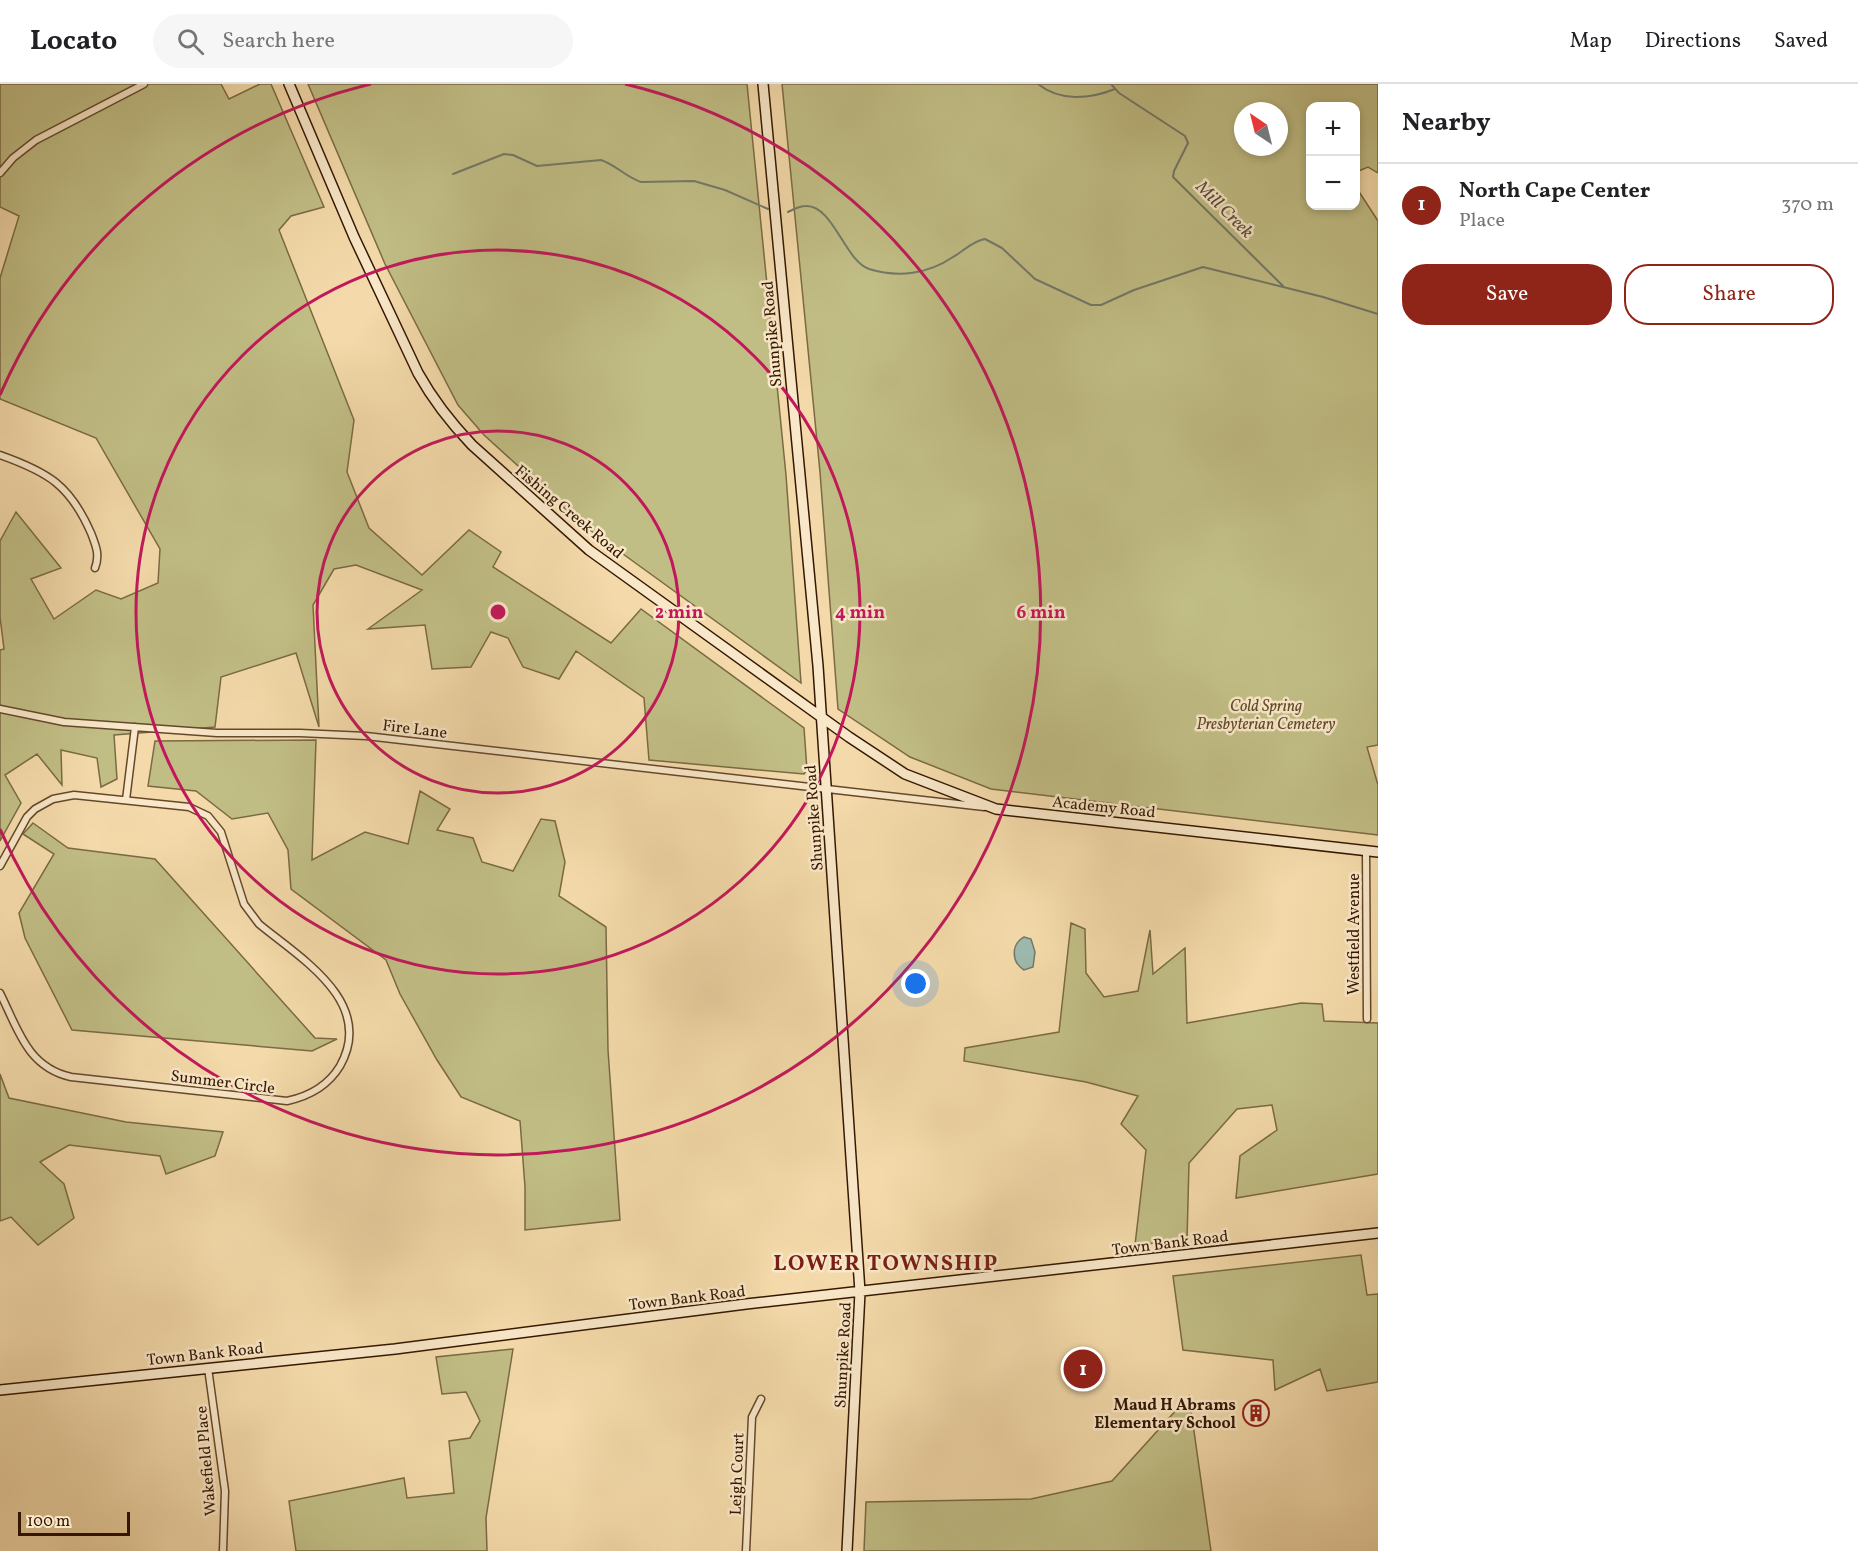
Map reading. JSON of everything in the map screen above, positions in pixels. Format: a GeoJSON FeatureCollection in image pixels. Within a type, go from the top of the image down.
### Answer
{"type":"FeatureCollection","features":[{"type":"Feature","properties":{"kind":"street"},"geometry":{"type":"LineString","coordinates":[[0,173],[13,158],[36,140],[144,84]]}},
{"type":"Feature","properties":{"kind":"street","name":"Fishing Creek Road"},"geometry":{"type":"LineString","coordinates":[[289,84],[354,237],[418,374],[432,398],[454,427],[589,550],[821,718],[905,774],[996,809]]}},
{"type":"Feature","properties":{"kind":"street","name":"Shunpike Road"},"geometry":{"type":"LineString","coordinates":[[763,84],[821,718],[860,1292],[847,1551]]}},
{"type":"Feature","properties":{"kind":"street"},"geometry":{"type":"LineString","coordinates":[[0,455],[42,472],[65,490],[82,514],[97,548],[95,568]]}},
{"type":"Feature","properties":{"kind":"street","name":"Fire Lane"},"geometry":{"type":"LineString","coordinates":[[0,709],[64,722],[217,733],[366,736],[826,789]]}},
{"type":"Feature","properties":{"kind":"street"},"geometry":{"type":"LineString","coordinates":[[126,800],[135,727]]}},
{"type":"Feature","properties":{"kind":"street","name":"Academy Road"},"geometry":{"type":"LineString","coordinates":[[826,789],[1378,852]]}},
{"type":"Feature","properties":{"kind":"street","name":"Summer Circle"},"geometry":{"type":"LineString","coordinates":[[0,866],[20,825],[35,809],[53,799],[74,795],[189,807],[199,811],[215,823],[225,841],[240,894],[251,915],[336,991],[347,1016],[349,1038],[337,1071],[321,1088],[299,1098],[277,1101],[70,1077],[50,1070],[34,1057],[0,993]]}},
{"type":"Feature","properties":{"kind":"street","name":"Westfield Avenue"},"geometry":{"type":"LineString","coordinates":[[1366,850],[1367,1018]]}},
{"type":"Feature","properties":{"kind":"street","name":"Town Bank Road"},"geometry":{"type":"LineString","coordinates":[[0,1390],[395,1349],[735,1305],[1378,1233]]}},
{"type":"Feature","properties":{"kind":"street","name":"Wakefield Place"},"geometry":{"type":"LineString","coordinates":[[208,1368],[224,1483],[223,1551]]}},
{"type":"Feature","properties":{"kind":"street","name":"Leigh Court"},"geometry":{"type":"LineString","coordinates":[[746,1551],[752,1418],[761,1400]]}},
{"type":"Feature","properties":{"kind":"green space"},"geometry":{"type":"Polygon","coordinates":[[[0,84],[221,84],[229,99],[260,84],[271,84],[324,207],[291,216],[279,230],[354,420],[347,472],[369,528],[422,575],[469,530],[501,552],[493,567],[611,643],[641,609],[804,728],[807,770],[804,774],[649,760],[644,698],[576,651],[559,679],[523,667],[508,638],[491,632],[471,667],[432,669],[425,625],[368,629],[422,590],[356,565],[334,569],[313,605],[319,727],[296,653],[221,677],[215,727],[114,735],[117,779],[101,787],[97,758],[61,750],[62,785],[37,754],[5,775],[21,803],[0,841],[0,650],[4,649],[0,617],[0,541],[16,512],[61,568],[31,579],[54,619],[96,590],[121,599],[158,583],[160,549],[96,438],[0,399],[0,278],[19,216],[0,207],[0,84]]]}},
{"type":"Feature","properties":{"kind":"green space"},"geometry":{"type":"Polygon","coordinates":[[[308,84],[747,84],[786,475],[801,683],[583,525],[484,435],[458,405],[385,264],[308,84]]]}},
{"type":"Feature","properties":{"kind":"green space","name":"Cold Spring Presbyterian Cemetery"},"geometry":{"type":"Polygon","coordinates":[[[782,84],[1378,84],[1378,173],[1368,167],[1360,170],[1360,102],[1306,102],[1306,210],[1360,210],[1360,193],[1378,221],[1378,745],[1367,747],[1378,785],[1378,835],[991,789],[910,757],[838,709],[820,472],[782,84]]]}},
{"type":"Feature","properties":{"kind":"green space"},"geometry":{"type":"Polygon","coordinates":[[[316,740],[312,860],[365,832],[408,844],[420,791],[450,809],[437,830],[473,838],[482,862],[513,871],[541,819],[555,821],[565,862],[559,896],[606,927],[608,1050],[620,1220],[525,1230],[525,1187],[520,1121],[461,1097],[400,994],[386,960],[291,889],[288,850],[268,813],[232,819],[196,791],[148,786],[155,741],[316,740]]]}},
{"type":"Feature","properties":{"kind":"green space"},"geometry":{"type":"Polygon","coordinates":[[[33,823],[68,848],[155,859],[315,1038],[337,1039],[312,1051],[72,1030],[25,938],[19,913],[54,854],[23,834],[33,823]]]}},
{"type":"Feature","properties":{"kind":"green space"},"geometry":{"type":"Polygon","coordinates":[[[1071,923],[1085,929],[1086,973],[1104,997],[1138,991],[1150,930],[1153,974],[1185,948],[1187,1023],[1301,1003],[1322,1004],[1324,1021],[1378,1023],[1378,1174],[1236,1198],[1240,1156],[1277,1130],[1272,1105],[1237,1109],[1189,1163],[1187,1240],[1135,1245],[1146,1150],[1121,1124],[1138,1096],[1086,1082],[964,1061],[965,1048],[1059,1032],[1071,923]]]}},
{"type":"Feature","properties":{"kind":"green space"},"geometry":{"type":"Polygon","coordinates":[[[0,1074],[9,1098],[126,1122],[223,1132],[215,1156],[166,1174],[160,1156],[69,1145],[40,1162],[64,1184],[74,1218],[38,1245],[11,1217],[0,1221],[0,1074]]]}},
{"type":"Feature","properties":{"kind":"green space"},"geometry":{"type":"Polygon","coordinates":[[[1361,1255],[1367,1295],[1378,1294],[1378,1382],[1327,1391],[1320,1369],[1275,1390],[1273,1360],[1183,1350],[1173,1276],[1361,1255]]]}},
{"type":"Feature","properties":{"kind":"green space"},"geometry":{"type":"Polygon","coordinates":[[[513,1349],[486,1518],[487,1551],[296,1551],[289,1501],[404,1478],[407,1498],[454,1493],[449,1441],[470,1438],[480,1421],[466,1392],[442,1394],[436,1357],[513,1349]]]}},
{"type":"Feature","properties":{"kind":"green space"},"geometry":{"type":"Polygon","coordinates":[[[1189,1396],[1211,1551],[864,1551],[866,1502],[1031,1499],[1112,1481],[1189,1396]]]}},
{"type":"Feature","properties":{"kind":"shaded area"},"geometry":{"type":"Polygon","coordinates":[[[1024,937],[1031,939],[1035,952],[1033,967],[1024,970],[1017,962],[1014,953],[1017,944],[1024,937]]]}},
{"type":"Feature","properties":{"kind":"waterway"},"geometry":{"type":"LineString","coordinates":[[1038,84],[1056,94],[1075,97],[1096,95],[1115,89]]}},
{"type":"Feature","properties":{"kind":"waterway","name":"Mill Creek"},"geometry":{"type":"LineString","coordinates":[[1111,84],[1119,93],[1185,136],[1188,143],[1173,177],[1283,286]]}},
{"type":"Feature","properties":{"kind":"waterway"},"geometry":{"type":"LineString","coordinates":[[453,174],[504,154],[513,155],[537,166],[601,160],[641,182],[694,181],[725,190],[768,209]]}},
{"type":"Feature","properties":{"kind":"waterway"},"geometry":{"type":"LineString","coordinates":[[788,212],[803,206],[815,208],[824,214],[861,264],[880,272],[902,274],[923,271],[943,263],[972,244],[985,239],[1002,248],[1035,279],[1091,305],[1101,305],[1134,290],[1203,267],[1323,297],[1378,314]]}},
{"type":"Feature","properties":{"kind":"place","name":"North Cape Center"},"geometry":{"type":"Point","coordinates":[1083,1369]}},
{"type":"Feature","properties":{"kind":"place","name":"Maud H Abrams Elementary School"},"geometry":{"type":"Point","coordinates":[1256,1413]}},
{"type":"Feature","properties":{"kind":"district","name":"LOWER TOWNSHIP"},"geometry":{"type":"Point","coordinates":[886,1262]}}]}
